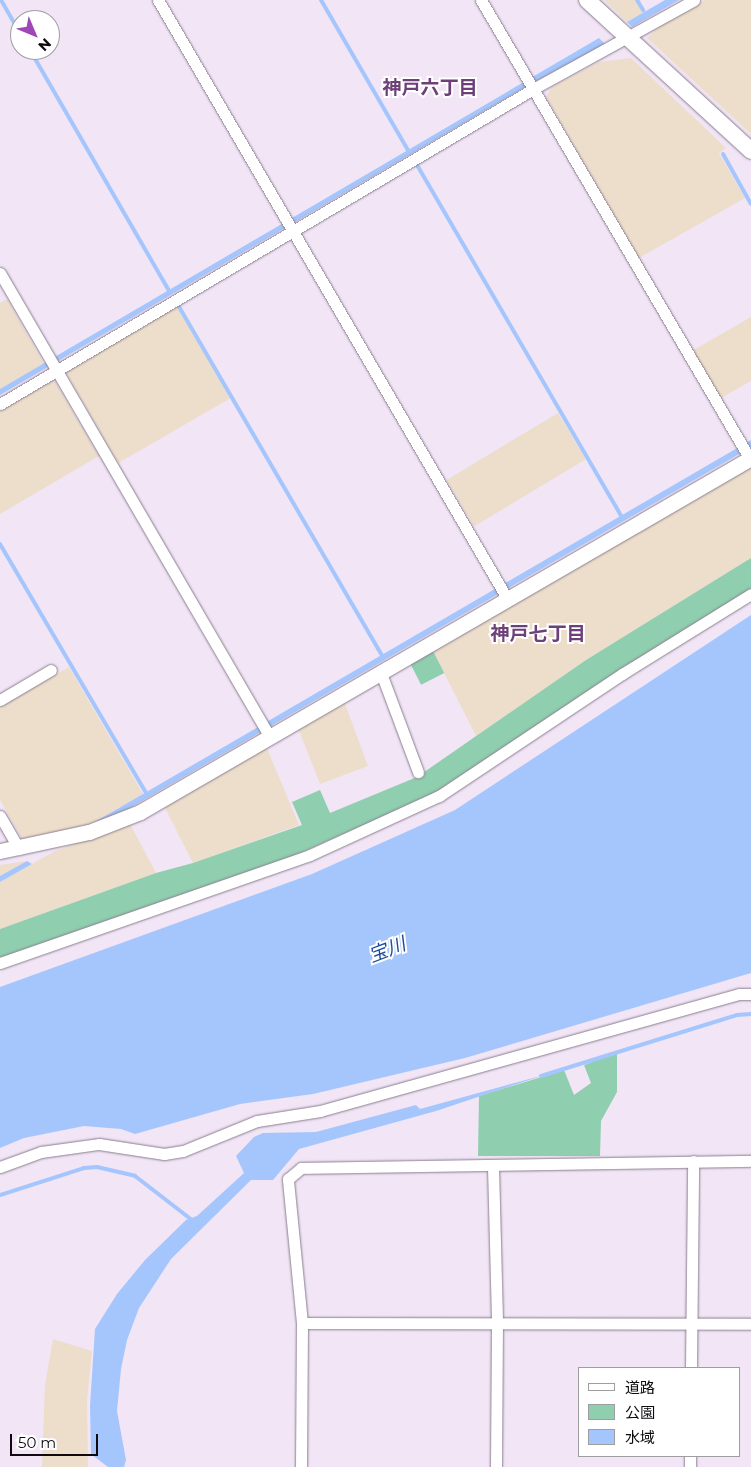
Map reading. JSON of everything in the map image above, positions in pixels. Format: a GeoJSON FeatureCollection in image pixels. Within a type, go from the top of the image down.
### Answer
{"type":"FeatureCollection","features":[{"type":"Feature","properties":{"kind":"main road"},"geometry":{"type":"LineString","coordinates":[[587,0],[751,151]]}},
{"type":"Feature","properties":{"kind":"street"},"geometry":{"type":"LineString","coordinates":[[158,0],[504,592]]}},
{"type":"Feature","properties":{"kind":"street"},"geometry":{"type":"LineString","coordinates":[[0,851],[19,849],[89,832],[140,812],[266,730],[381,674],[504,592],[747,453],[482,0]]}},
{"type":"Feature","properties":{"kind":"street"},"geometry":{"type":"LineString","coordinates":[[0,404],[53,365],[531,84],[628,38],[694,0]]}},
{"type":"Feature","properties":{"kind":"street"},"geometry":{"type":"LineString","coordinates":[[0,273],[266,730]]}},
{"type":"Feature","properties":{"kind":"street"},"geometry":{"type":"LineString","coordinates":[[0,963],[310,855],[439,796],[622,674],[751,594]]}},
{"type":"Feature","properties":{"kind":"street"},"geometry":{"type":"LineString","coordinates":[[0,700],[51,670]]}},
{"type":"Feature","properties":{"kind":"street"},"geometry":{"type":"LineString","coordinates":[[381,674],[418,772]]}},
{"type":"Feature","properties":{"kind":"street"},"geometry":{"type":"LineString","coordinates":[[0,816],[19,849]]}},
{"type":"Feature","properties":{"kind":"street"},"geometry":{"type":"LineString","coordinates":[[0,1168],[41,1152],[100,1144],[164,1154],[183,1151],[257,1121],[338,1106],[739,994],[751,994]]}},
{"type":"Feature","properties":{"kind":"street"},"geometry":{"type":"LineString","coordinates":[[691,1367],[694,1161]]}},
{"type":"Feature","properties":{"kind":"street"},"geometry":{"type":"LineString","coordinates":[[302,1467],[302,1323],[288,1179],[301,1168],[493,1167],[751,1161]]}},
{"type":"Feature","properties":{"kind":"street"},"geometry":{"type":"LineString","coordinates":[[493,1167],[497,1322],[496,1467]]}},
{"type":"Feature","properties":{"kind":"street"},"geometry":{"type":"LineString","coordinates":[[302,1323],[751,1324]]}},
{"type":"Feature","properties":{"kind":"shaded area"},"geometry":{"type":"Polygon","coordinates":[[[604,0],[635,0],[643,13],[627,22],[604,0]]]}},
{"type":"Feature","properties":{"kind":"shaded area"},"geometry":{"type":"Polygon","coordinates":[[[705,0],[751,0],[751,134],[647,38],[660,26],[705,0]]]}},
{"type":"Feature","properties":{"kind":"shaded area"},"geometry":{"type":"Polygon","coordinates":[[[631,58],[726,148],[719,153],[745,198],[639,258],[546,97],[552,87],[599,62],[631,58]]]}},
{"type":"Feature","properties":{"kind":"shaded area"},"geometry":{"type":"Polygon","coordinates":[[[7,299],[44,364],[0,389],[0,303],[7,299]]]}},
{"type":"Feature","properties":{"kind":"shaded area"},"geometry":{"type":"Polygon","coordinates":[[[176,305],[230,399],[118,463],[64,370],[176,305]]]}},
{"type":"Feature","properties":{"kind":"shaded area"},"geometry":{"type":"Polygon","coordinates":[[[751,317],[751,381],[719,399],[692,351],[751,317]]]}},
{"type":"Feature","properties":{"kind":"shaded area"},"geometry":{"type":"Polygon","coordinates":[[[54,380],[99,456],[0,514],[0,411],[54,380]]]}},
{"type":"Feature","properties":{"kind":"shaded area"},"geometry":{"type":"Polygon","coordinates":[[[558,413],[586,459],[474,526],[447,480],[558,413]]]}},
{"type":"Feature","properties":{"kind":"shaded area"},"geometry":{"type":"Polygon","coordinates":[[[751,466],[751,558],[586,660],[476,736],[432,649],[751,466]]]}},
{"type":"Feature","properties":{"kind":"shaded area"},"geometry":{"type":"Polygon","coordinates":[[[69,667],[143,794],[88,826],[25,844],[0,800],[0,706],[69,667]]]}},
{"type":"Feature","properties":{"kind":"shaded area"},"geometry":{"type":"Polygon","coordinates":[[[344,701],[368,766],[320,784],[298,728],[344,701]]]}},
{"type":"Feature","properties":{"kind":"shaded area"},"geometry":{"type":"Polygon","coordinates":[[[266,746],[299,825],[193,863],[164,806],[266,746]]]}},
{"type":"Feature","properties":{"kind":"shaded area"},"geometry":{"type":"Polygon","coordinates":[[[130,824],[156,873],[0,929],[0,882],[55,851],[130,824]]]}},
{"type":"Feature","properties":{"kind":"shaded area"},"geometry":{"type":"Polygon","coordinates":[[[27,861],[0,876],[0,865],[27,861]]]}},
{"type":"Feature","properties":{"kind":"shaded area"},"geometry":{"type":"Polygon","coordinates":[[[53,1339],[92,1351],[87,1401],[88,1467],[42,1467],[45,1385],[53,1339]]]}},
{"type":"Feature","properties":{"kind":"green space"},"geometry":{"type":"Polygon","coordinates":[[[751,558],[751,589],[438,792],[271,866],[0,960],[0,929],[156,873],[193,863],[302,825],[292,802],[320,790],[330,813],[417,777],[586,660],[751,558]]]}},
{"type":"Feature","properties":{"kind":"green space"},"geometry":{"type":"Polygon","coordinates":[[[432,649],[444,673],[421,685],[409,661],[432,649]]]}},
{"type":"Feature","properties":{"kind":"green space"},"geometry":{"type":"Polygon","coordinates":[[[617,1053],[617,1092],[601,1121],[600,1156],[478,1156],[479,1096],[564,1070],[574,1095],[591,1083],[584,1065],[617,1053]]]}},
{"type":"Feature","properties":{"kind":"water"},"geometry":{"type":"Polygon","coordinates":[[[665,0],[679,0],[632,27],[627,22],[665,0]]]}},
{"type":"Feature","properties":{"kind":"water"},"geometry":{"type":"Polygon","coordinates":[[[599,38],[605,44],[525,87],[0,395],[0,389],[599,38]]]}},
{"type":"Feature","properties":{"kind":"water"},"geometry":{"type":"Polygon","coordinates":[[[751,440],[751,447],[739,454],[128,809],[88,826],[751,440]]]}},
{"type":"Feature","properties":{"kind":"water","name":"宝川"},"geometry":{"type":"Polygon","coordinates":[[[751,615],[751,973],[465,1058],[313,1094],[240,1104],[135,1134],[121,1129],[84,1126],[24,1138],[0,1148],[0,987],[312,874],[455,810],[751,615]]]}},
{"type":"Feature","properties":{"kind":"water"},"geometry":{"type":"Polygon","coordinates":[[[27,861],[32,864],[0,882],[0,876],[27,861]]]}},
{"type":"Feature","properties":{"kind":"water"},"geometry":{"type":"Polygon","coordinates":[[[544,1075],[436,1111],[299,1149],[273,1180],[251,1180],[171,1259],[139,1308],[127,1340],[121,1369],[117,1411],[126,1460],[124,1467],[108,1467],[91,1454],[90,1406],[95,1329],[117,1294],[145,1260],[186,1220],[197,1216],[244,1173],[236,1156],[254,1137],[263,1133],[316,1132],[416,1105],[420,1109],[544,1075]]]}},
{"type":"Feature","properties":{"kind":"waterway"},"geometry":{"type":"LineString","coordinates":[[1,0],[10,16]]}},
{"type":"Feature","properties":{"kind":"waterway"},"geometry":{"type":"LineString","coordinates":[[321,0],[408,150]]}},
{"type":"Feature","properties":{"kind":"waterway"},"geometry":{"type":"LineString","coordinates":[[637,0],[643,10]]}},
{"type":"Feature","properties":{"kind":"waterway"},"geometry":{"type":"LineString","coordinates":[[36,60],[169,291]]}},
{"type":"Feature","properties":{"kind":"waterway"},"geometry":{"type":"LineString","coordinates":[[723,154],[751,204]]}},
{"type":"Feature","properties":{"kind":"waterway"},"geometry":{"type":"LineString","coordinates":[[417,165],[621,516]]}},
{"type":"Feature","properties":{"kind":"waterway"},"geometry":{"type":"LineString","coordinates":[[178,305],[382,655]]}},
{"type":"Feature","properties":{"kind":"waterway"},"geometry":{"type":"LineString","coordinates":[[0,544],[146,793]]}},
{"type":"Feature","properties":{"kind":"waterway"},"geometry":{"type":"LineString","coordinates":[[541,1076],[737,1015],[751,1014]]}},
{"type":"Feature","properties":{"kind":"waterway"},"geometry":{"type":"LineString","coordinates":[[0,1195],[84,1168],[97,1167],[135,1176],[192,1220]]}},
{"type":"Feature","properties":{"kind":"district","name":"神戸六丁目"},"geometry":{"type":"Point","coordinates":[430,88]}},
{"type":"Feature","properties":{"kind":"district","name":"神戸七丁目"},"geometry":{"type":"Point","coordinates":[538,634]}}]}
